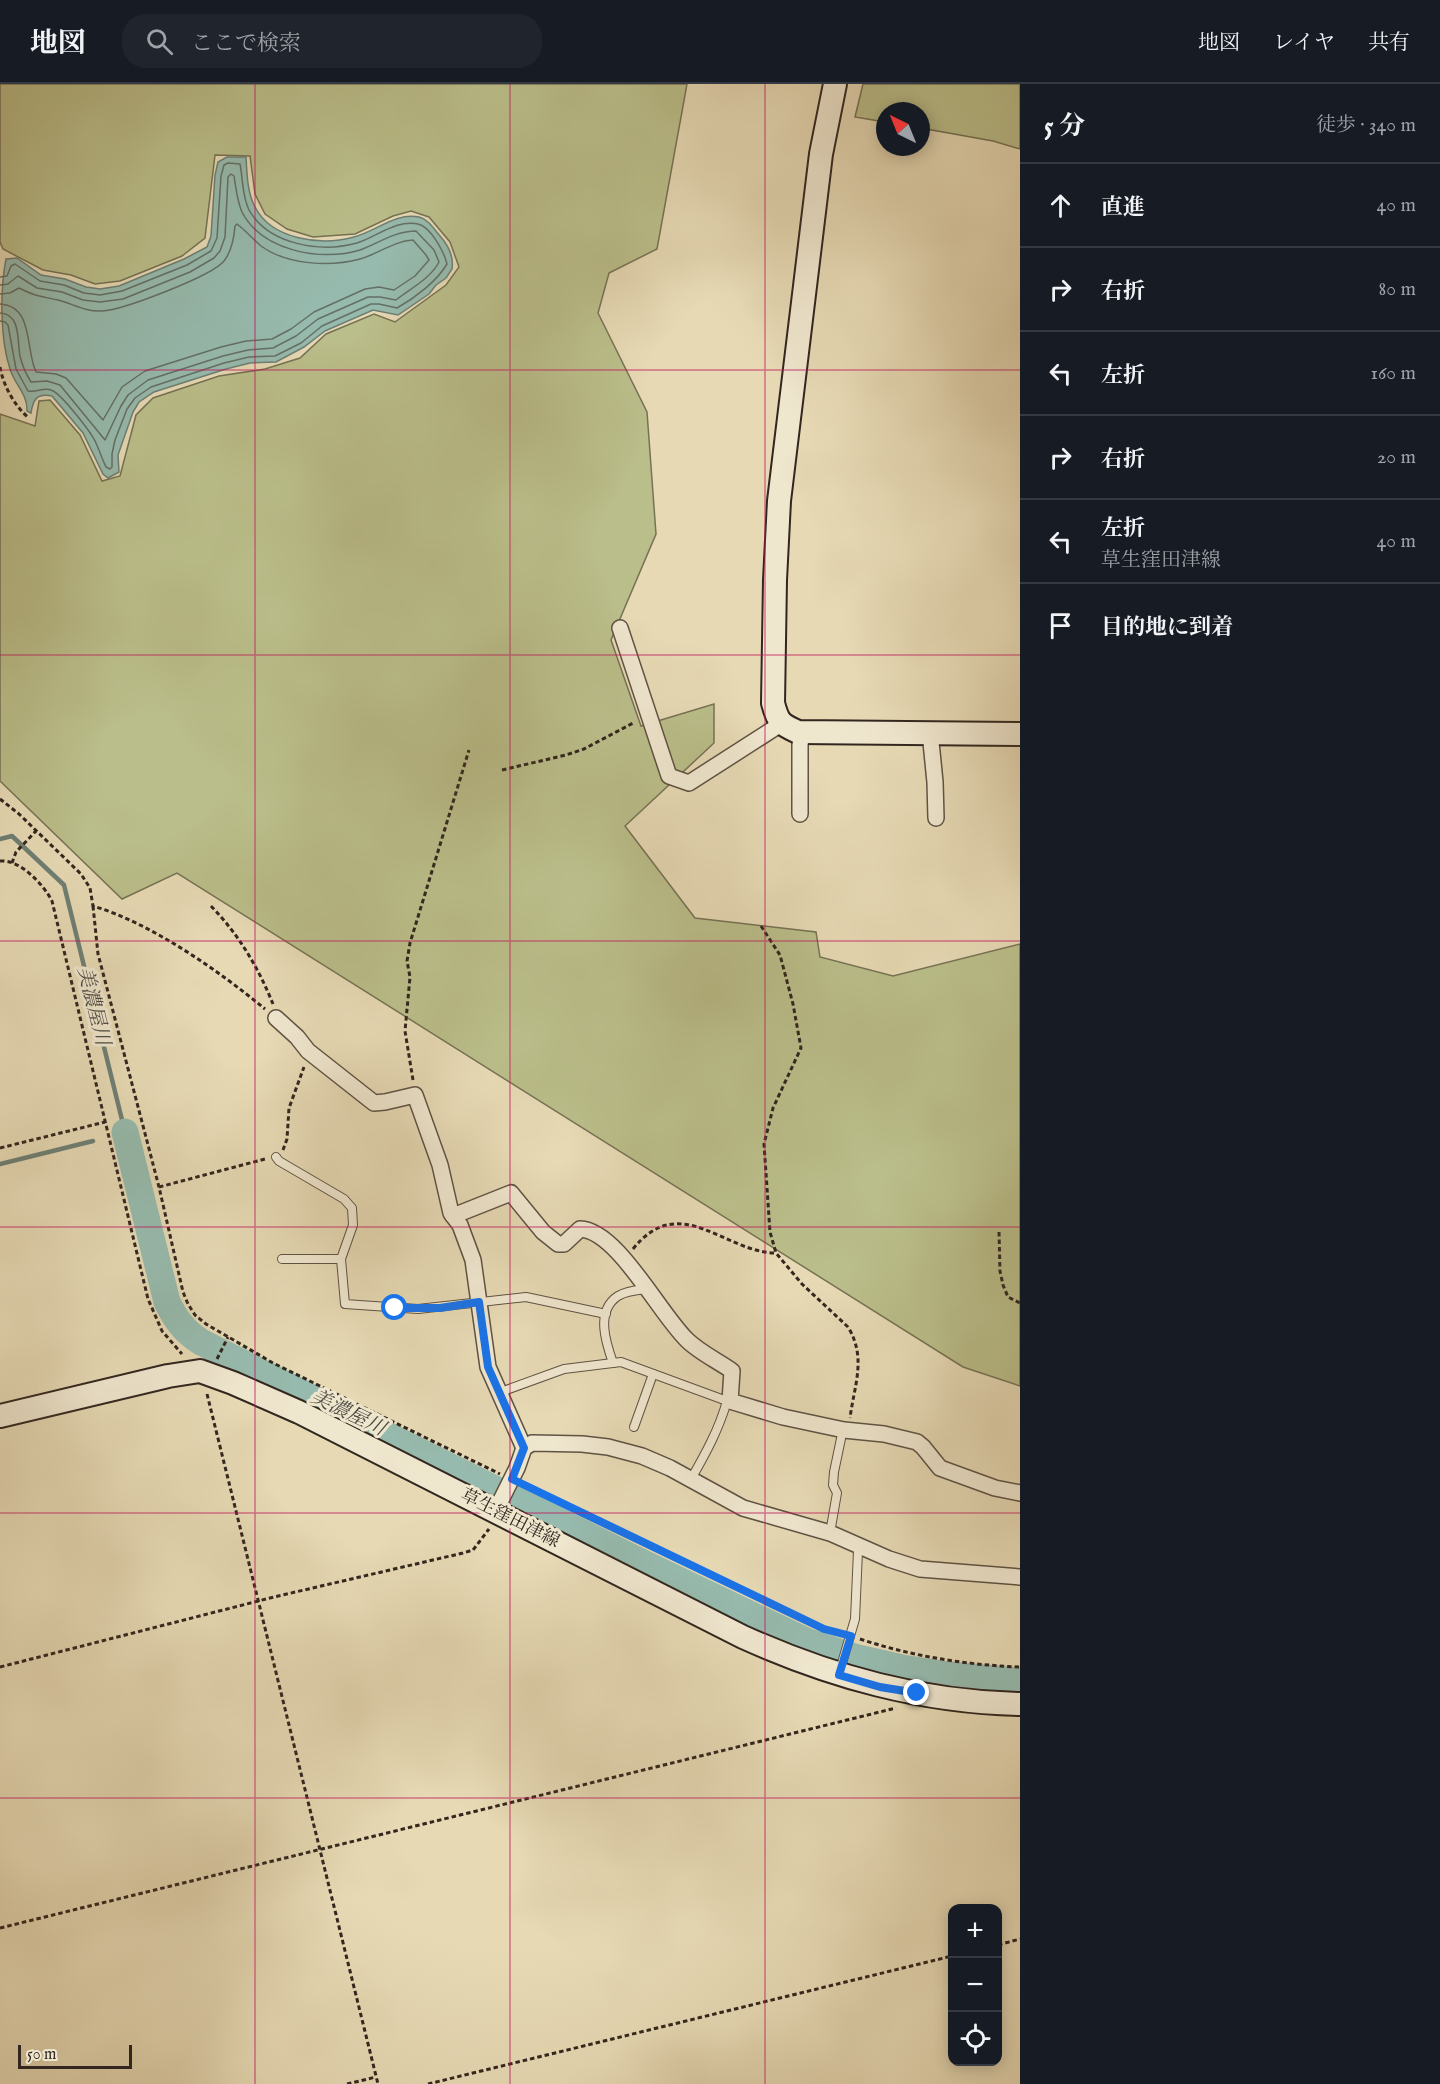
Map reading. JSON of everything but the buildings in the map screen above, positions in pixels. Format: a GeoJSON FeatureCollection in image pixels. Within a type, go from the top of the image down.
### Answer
{"type":"FeatureCollection","features":[{"type":"Feature","properties":{"kind":"main road"},"geometry":{"type":"LineString","coordinates":[[835,84],[821,154],[779,501],[773,704],[776,716],[781,724],[798,732],[1020,734]]}},
{"type":"Feature","properties":{"kind":"main road","name":"草生窪田津線"},"geometry":{"type":"LineString","coordinates":[[0,1416],[207,1368],[743,1637],[787,1656],[840,1671],[880,1687],[960,1700],[1020,1704]]}},
{"type":"Feature","properties":{"kind":"street"},"geometry":{"type":"LineString","coordinates":[[620,628],[669,776],[689,783],[781,724]]}},
{"type":"Feature","properties":{"kind":"street"},"geometry":{"type":"LineString","coordinates":[[800,814],[802,732]]}},
{"type":"Feature","properties":{"kind":"street"},"geometry":{"type":"LineString","coordinates":[[930,732],[936,818]]}},
{"type":"Feature","properties":{"kind":"street"},"geometry":{"type":"LineString","coordinates":[[276,1018],[297,1037],[308,1051],[374,1103],[415,1095],[440,1165],[453,1216],[460,1225],[473,1260],[488,1367],[524,1448]]}},
{"type":"Feature","properties":{"kind":"street"},"geometry":{"type":"LineString","coordinates":[[453,1216],[511,1193],[543,1232],[558,1244],[564,1244],[580,1229],[589,1230],[625,1259],[687,1340],[732,1371],[729,1401],[783,1417],[848,1430],[884,1434],[917,1442],[923,1446],[940,1468],[995,1488],[1020,1493]]}},
{"type":"Feature","properties":{"kind":"street"},"geometry":{"type":"LineString","coordinates":[[497,1513],[524,1448],[532,1443],[608,1447],[642,1456],[691,1479],[743,1508],[830,1533],[889,1559],[929,1571],[1020,1576]]}},
{"type":"Feature","properties":{"kind":"lane"},"geometry":{"type":"LineString","coordinates":[[276,1157],[279,1161],[344,1199],[352,1208],[353,1224],[341,1259],[345,1304],[418,1309],[526,1297],[606,1314]]}},
{"type":"Feature","properties":{"kind":"lane"},"geometry":{"type":"LineString","coordinates":[[282,1259],[341,1259]]}},
{"type":"Feature","properties":{"kind":"lane"},"geometry":{"type":"LineString","coordinates":[[613,1363],[603,1328],[610,1303],[617,1296],[646,1289]]}},
{"type":"Feature","properties":{"kind":"lane"},"geometry":{"type":"LineString","coordinates":[[498,1393],[564,1369],[621,1362],[729,1401],[716,1432],[691,1479]]}},
{"type":"Feature","properties":{"kind":"lane"},"geometry":{"type":"LineString","coordinates":[[634,1427],[653,1374]]}},
{"type":"Feature","properties":{"kind":"lane"},"geometry":{"type":"LineString","coordinates":[[830,1533],[837,1493],[833,1485],[834,1472],[848,1430]]}},
{"type":"Feature","properties":{"kind":"lane"},"geometry":{"type":"LineString","coordinates":[[840,1671],[855,1619],[858,1551],[862,1546]]}},
{"type":"Feature","properties":{"kind":"path"},"geometry":{"type":"LineString","coordinates":[[0,367],[13,399],[28,418]]}},
{"type":"Feature","properties":{"kind":"path"},"geometry":{"type":"LineString","coordinates":[[502,770],[584,749],[649,716]]}},
{"type":"Feature","properties":{"kind":"path"},"geometry":{"type":"LineString","coordinates":[[415,1095],[405,1031],[410,977],[407,961],[410,944],[469,750]]}},
{"type":"Feature","properties":{"kind":"path"},"geometry":{"type":"LineString","coordinates":[[0,799],[81,874],[90,888],[98,954],[159,1187],[183,1292],[195,1315],[227,1337],[273,1363],[488,1470],[512,1479],[824,1629],[850,1639],[895,1651],[940,1659],[1020,1667]]}},
{"type":"Feature","properties":{"kind":"path"},"geometry":{"type":"LineString","coordinates":[[12,863],[16,852],[36,831]]}},
{"type":"Feature","properties":{"kind":"path"},"geometry":{"type":"LineString","coordinates":[[0,861],[7,860],[21,867],[47,890],[52,901],[148,1299],[169,1340],[207,1368],[259,1602],[378,2084]]}},
{"type":"Feature","properties":{"kind":"path"},"geometry":{"type":"LineString","coordinates":[[93,906],[118,913],[169,942],[242,989],[276,1018]]}},
{"type":"Feature","properties":{"kind":"path"},"geometry":{"type":"LineString","coordinates":[[211,906],[225,920],[253,961],[273,1004],[276,1018]]}},
{"type":"Feature","properties":{"kind":"path"},"geometry":{"type":"LineString","coordinates":[[761,926],[780,955],[793,1004],[801,1048],[773,1108],[764,1144],[770,1232],[776,1253],[802,1284],[854,1335],[858,1349],[859,1379],[848,1430]]}},
{"type":"Feature","properties":{"kind":"path"},"geometry":{"type":"LineString","coordinates":[[159,1187],[280,1155],[284,1148],[289,1108],[308,1051]]}},
{"type":"Feature","properties":{"kind":"path"},"geometry":{"type":"LineString","coordinates":[[0,1148],[105,1122]]}},
{"type":"Feature","properties":{"kind":"path"},"geometry":{"type":"LineString","coordinates":[[625,1259],[643,1237],[660,1226],[675,1224],[704,1228],[760,1253],[776,1253]]}},
{"type":"Feature","properties":{"kind":"path"},"geometry":{"type":"LineString","coordinates":[[999,1232],[1003,1285],[1008,1297],[1020,1304]]}},
{"type":"Feature","properties":{"kind":"path"},"geometry":{"type":"LineString","coordinates":[[207,1368],[227,1337]]}},
{"type":"Feature","properties":{"kind":"path"},"geometry":{"type":"LineString","coordinates":[[0,1667],[473,1550],[485,1537],[497,1513]]}},
{"type":"Feature","properties":{"kind":"path"},"geometry":{"type":"LineString","coordinates":[[0,1928],[898,1707],[917,1693]]}},
{"type":"Feature","properties":{"kind":"path"},"geometry":{"type":"LineString","coordinates":[[1002,1944],[1020,1939]]}},
{"type":"Feature","properties":{"kind":"path"},"geometry":{"type":"LineString","coordinates":[[428,2084],[948,1957]]}},
{"type":"Feature","properties":{"kind":"path"},"geometry":{"type":"LineString","coordinates":[[347,2084],[376,2077]]}},
{"type":"Feature","properties":{"kind":"green space"},"geometry":{"type":"Polygon","coordinates":[[[0,84],[687,84],[657,249],[609,273],[598,313],[647,412],[656,534],[611,640],[641,726],[714,704],[714,743],[625,826],[695,918],[816,932],[820,957],[893,976],[1020,944],[1020,1386],[963,1367],[177,873],[122,899],[0,781],[0,414],[35,426],[39,401],[50,400],[80,435],[102,481],[120,476],[136,415],[153,398],[219,376],[265,369],[300,358],[326,334],[374,314],[395,322],[446,285],[459,267],[450,242],[429,217],[411,211],[393,216],[355,234],[313,237],[287,229],[265,214],[255,194],[250,156],[215,155],[205,238],[182,256],[120,281],[95,284],[71,275],[43,270],[3,249],[0,242],[0,84]]]}},
{"type":"Feature","properties":{"kind":"green space"},"geometry":{"type":"Polygon","coordinates":[[[863,84],[1020,84],[1020,149],[993,141],[930,130],[930,102],[876,102],[876,120],[855,117],[863,84]]]}},
{"type":"Feature","properties":{"kind":"water"},"geometry":{"type":"Polygon","coordinates":[[[227,157],[246,157],[249,189],[255,207],[273,227],[285,233],[313,240],[341,240],[402,217],[419,217],[428,222],[446,243],[451,255],[452,269],[429,294],[398,315],[373,310],[325,331],[304,347],[276,362],[250,363],[154,392],[139,402],[133,412],[118,455],[119,472],[108,478],[103,474],[83,433],[52,396],[39,396],[33,404],[31,413],[27,411],[23,395],[12,375],[4,344],[2,300],[6,259],[17,258],[41,275],[100,289],[119,286],[184,259],[207,247],[211,236],[215,175],[218,162],[227,157]]]}},
{"type":"Feature","properties":{"kind":"waterway","name":"美濃屋川"},"geometry":{"type":"LineString","coordinates":[[0,839],[12,836],[64,885],[125,1132],[118,1134]]}},
{"type":"Feature","properties":{"kind":"waterway","name":"美濃屋川"},"geometry":{"type":"LineString","coordinates":[[125,1132],[167,1302],[181,1325],[201,1342],[633,1558],[806,1641],[858,1658],[902,1668],[949,1675],[1020,1681]]}},
{"type":"Feature","properties":{"kind":"waterway"},"geometry":{"type":"LineString","coordinates":[[0,1164],[93,1141]]}},
{"type":"Feature","properties":{"kind":"route"},"geometry":{"type":"LineString","coordinates":[[395,1308],[440,1308],[479,1302],[488,1367],[524,1448],[512,1479],[824,1629],[851,1636],[839,1675],[880,1687],[917,1693]]}}]}
